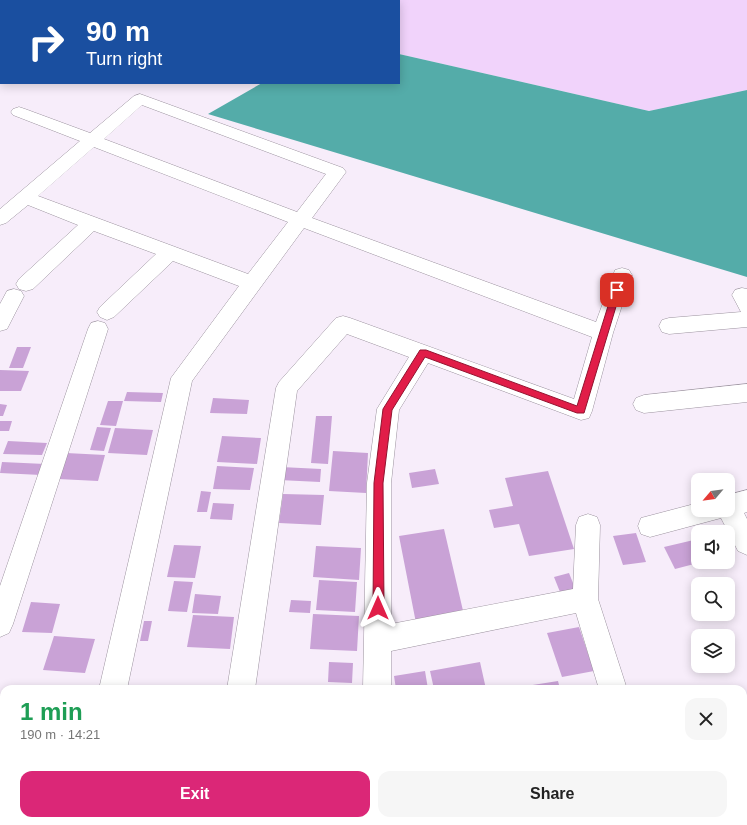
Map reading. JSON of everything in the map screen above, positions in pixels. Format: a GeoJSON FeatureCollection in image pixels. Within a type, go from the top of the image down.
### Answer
{"type":"FeatureCollection","features":[{"type":"Feature","properties":{"kind":"street"},"geometry":{"type":"LineString","coordinates":[[0,219],[140,99],[337,172],[182,378],[114,685]]}},
{"type":"Feature","properties":{"kind":"street"},"geometry":{"type":"LineString","coordinates":[[19,112],[603,334]]}},
{"type":"Feature","properties":{"kind":"street"},"geometry":{"type":"LineString","coordinates":[[24,197],[252,283]]}},
{"type":"Feature","properties":{"kind":"street"},"geometry":{"type":"LineString","coordinates":[[0,323],[20,290],[91,223]]}},
{"type":"Feature","properties":{"kind":"street"},"geometry":{"type":"LineString","coordinates":[[0,624],[102,321],[169,252]]}},
{"type":"Feature","properties":{"kind":"street"},"geometry":{"type":"LineString","coordinates":[[242,685],[287,388],[343,324],[580,410],[622,275]]}},
{"type":"Feature","properties":{"kind":"street"},"geometry":{"type":"LineString","coordinates":[[669,326],[747,319]]}},
{"type":"Feature","properties":{"kind":"street"},"geometry":{"type":"LineString","coordinates":[[377,685],[379,483],[388,409],[423,353]]}},
{"type":"Feature","properties":{"kind":"street"},"geometry":{"type":"LineString","coordinates":[[644,404],[747,392]]}},
{"type":"Feature","properties":{"kind":"street"},"geometry":{"type":"LineString","coordinates":[[735,505],[747,502]]}},
{"type":"Feature","properties":{"kind":"street"},"geometry":{"type":"LineString","coordinates":[[650,526],[691,516]]}},
{"type":"Feature","properties":{"kind":"street"},"geometry":{"type":"LineString","coordinates":[[734,517],[747,543]]}},
{"type":"Feature","properties":{"kind":"street"},"geometry":{"type":"LineString","coordinates":[[588,525],[585,599],[612,685]]}},
{"type":"Feature","properties":{"kind":"street"},"geometry":{"type":"LineString","coordinates":[[378,640],[585,599]]}},
{"type":"Feature","properties":{"kind":"shaded area"},"geometry":{"type":"Polygon","coordinates":[[[400,0],[747,0],[747,90],[649,111],[400,54],[400,0]]]}},
{"type":"Feature","properties":{"kind":"shaded area"},"geometry":{"type":"Polygon","coordinates":[[[400,54],[649,111],[747,90],[747,277],[208,114],[260,84],[400,84],[400,54]]]}},
{"type":"Feature","properties":{"kind":"building"},"geometry":{"type":"Polygon","coordinates":[[[17,347],[31,347],[23,368],[9,368],[17,347]]]}},
{"type":"Feature","properties":{"kind":"building"},"geometry":{"type":"Polygon","coordinates":[[[0,370],[29,371],[21,391],[0,391],[0,370]]]}},
{"type":"Feature","properties":{"kind":"building"},"geometry":{"type":"Polygon","coordinates":[[[127,392],[163,393],[161,402],[124,401],[127,392]]]}},
{"type":"Feature","properties":{"kind":"building"},"geometry":{"type":"Polygon","coordinates":[[[213,398],[249,400],[247,414],[210,413],[213,398]]]}},
{"type":"Feature","properties":{"kind":"building"},"geometry":{"type":"Polygon","coordinates":[[[108,401],[123,401],[116,426],[100,425],[108,401]]]}},
{"type":"Feature","properties":{"kind":"building"},"geometry":{"type":"Polygon","coordinates":[[[0,404],[7,405],[3,416],[0,416],[0,404]]]}},
{"type":"Feature","properties":{"kind":"building"},"geometry":{"type":"Polygon","coordinates":[[[316,416],[332,416],[328,464],[311,463],[316,416]]]}},
{"type":"Feature","properties":{"kind":"building"},"geometry":{"type":"Polygon","coordinates":[[[0,421],[12,421],[9,431],[0,431],[0,421]]]}},
{"type":"Feature","properties":{"kind":"building"},"geometry":{"type":"Polygon","coordinates":[[[97,427],[111,428],[104,451],[90,450],[97,427]]]}},
{"type":"Feature","properties":{"kind":"building"},"geometry":{"type":"Polygon","coordinates":[[[115,428],[153,430],[147,455],[108,453],[115,428]]]}},
{"type":"Feature","properties":{"kind":"building"},"geometry":{"type":"Polygon","coordinates":[[[222,436],[261,438],[257,464],[217,462],[222,436]]]}},
{"type":"Feature","properties":{"kind":"building"},"geometry":{"type":"Polygon","coordinates":[[[8,441],[47,443],[42,455],[3,454],[8,441]]]}},
{"type":"Feature","properties":{"kind":"building"},"geometry":{"type":"Polygon","coordinates":[[[333,451],[368,453],[366,493],[329,491],[333,451]]]}},
{"type":"Feature","properties":{"kind":"building"},"geometry":{"type":"Polygon","coordinates":[[[66,453],[105,455],[98,481],[58,479],[66,453]]]}},
{"type":"Feature","properties":{"kind":"building"},"geometry":{"type":"Polygon","coordinates":[[[2,462],[45,464],[41,475],[0,473],[2,462]]]}},
{"type":"Feature","properties":{"kind":"building"},"geometry":{"type":"Polygon","coordinates":[[[217,466],[254,468],[250,490],[213,489],[217,466]]]}},
{"type":"Feature","properties":{"kind":"building"},"geometry":{"type":"Polygon","coordinates":[[[281,467],[321,469],[320,482],[279,480],[281,467]]]}},
{"type":"Feature","properties":{"kind":"building"},"geometry":{"type":"Polygon","coordinates":[[[435,469],[439,484],[412,488],[409,473],[435,469]]]}},
{"type":"Feature","properties":{"kind":"building"},"geometry":{"type":"Polygon","coordinates":[[[548,471],[574,549],[529,556],[519,524],[494,528],[489,510],[513,506],[505,478],[548,471]]]}},
{"type":"Feature","properties":{"kind":"building"},"geometry":{"type":"Polygon","coordinates":[[[201,491],[211,492],[207,512],[197,512],[201,491]]]}},
{"type":"Feature","properties":{"kind":"building"},"geometry":{"type":"Polygon","coordinates":[[[283,494],[324,495],[321,525],[279,523],[283,494]]]}},
{"type":"Feature","properties":{"kind":"building"},"geometry":{"type":"Polygon","coordinates":[[[213,503],[234,504],[232,520],[210,519],[213,503]]]}},
{"type":"Feature","properties":{"kind":"building"},"geometry":{"type":"Polygon","coordinates":[[[444,529],[464,615],[416,623],[399,536],[444,529]]]}},
{"type":"Feature","properties":{"kind":"building"},"geometry":{"type":"Polygon","coordinates":[[[636,533],[646,562],[623,565],[613,536],[636,533]]]}},
{"type":"Feature","properties":{"kind":"building"},"geometry":{"type":"Polygon","coordinates":[[[691,541],[691,565],[675,569],[664,547],[691,541]]]}},
{"type":"Feature","properties":{"kind":"building"},"geometry":{"type":"Polygon","coordinates":[[[174,545],[201,546],[195,578],[167,577],[174,545]]]}},
{"type":"Feature","properties":{"kind":"building"},"geometry":{"type":"Polygon","coordinates":[[[316,546],[361,548],[359,580],[313,577],[316,546]]]}},
{"type":"Feature","properties":{"kind":"building"},"geometry":{"type":"Polygon","coordinates":[[[569,573],[577,593],[562,597],[554,577],[569,573]]]}},
{"type":"Feature","properties":{"kind":"building"},"geometry":{"type":"Polygon","coordinates":[[[319,580],[357,582],[355,612],[316,610],[319,580]]]}},
{"type":"Feature","properties":{"kind":"building"},"geometry":{"type":"Polygon","coordinates":[[[174,581],[193,582],[187,612],[168,611],[174,581]]]}},
{"type":"Feature","properties":{"kind":"building"},"geometry":{"type":"Polygon","coordinates":[[[195,594],[221,596],[218,614],[192,613],[195,594]]]}},
{"type":"Feature","properties":{"kind":"building"},"geometry":{"type":"Polygon","coordinates":[[[291,600],[311,601],[310,613],[289,612],[291,600]]]}},
{"type":"Feature","properties":{"kind":"building"},"geometry":{"type":"Polygon","coordinates":[[[31,602],[60,604],[52,633],[22,632],[31,602]]]}},
{"type":"Feature","properties":{"kind":"building"},"geometry":{"type":"Polygon","coordinates":[[[313,614],[359,616],[357,651],[310,649],[313,614]]]}},
{"type":"Feature","properties":{"kind":"building"},"geometry":{"type":"Polygon","coordinates":[[[193,615],[234,617],[230,649],[187,647],[193,615]]]}},
{"type":"Feature","properties":{"kind":"building"},"geometry":{"type":"Polygon","coordinates":[[[144,621],[152,621],[148,641],[140,641],[144,621]]]}},
{"type":"Feature","properties":{"kind":"building"},"geometry":{"type":"Polygon","coordinates":[[[579,627],[594,671],[562,677],[547,633],[579,627]]]}},
{"type":"Feature","properties":{"kind":"building"},"geometry":{"type":"Polygon","coordinates":[[[54,636],[95,639],[85,673],[43,670],[54,636]]]}},
{"type":"Feature","properties":{"kind":"building"},"geometry":{"type":"Polygon","coordinates":[[[329,662],[353,663],[352,683],[328,682],[329,662]]]}},
{"type":"Feature","properties":{"kind":"building"},"geometry":{"type":"Polygon","coordinates":[[[480,662],[485,685],[433,685],[430,671],[480,662]]]}},
{"type":"Feature","properties":{"kind":"building"},"geometry":{"type":"Polygon","coordinates":[[[425,671],[427,685],[395,685],[394,676],[425,671]]]}},
{"type":"Feature","properties":{"kind":"building"},"geometry":{"type":"Polygon","coordinates":[[[558,681],[559,685],[533,685],[558,681]]]}},
{"type":"Feature","properties":{"kind":"route"},"geometry":{"type":"LineString","coordinates":[[378,608],[379,483],[388,409],[423,353],[580,410],[617,290]]}}]}
